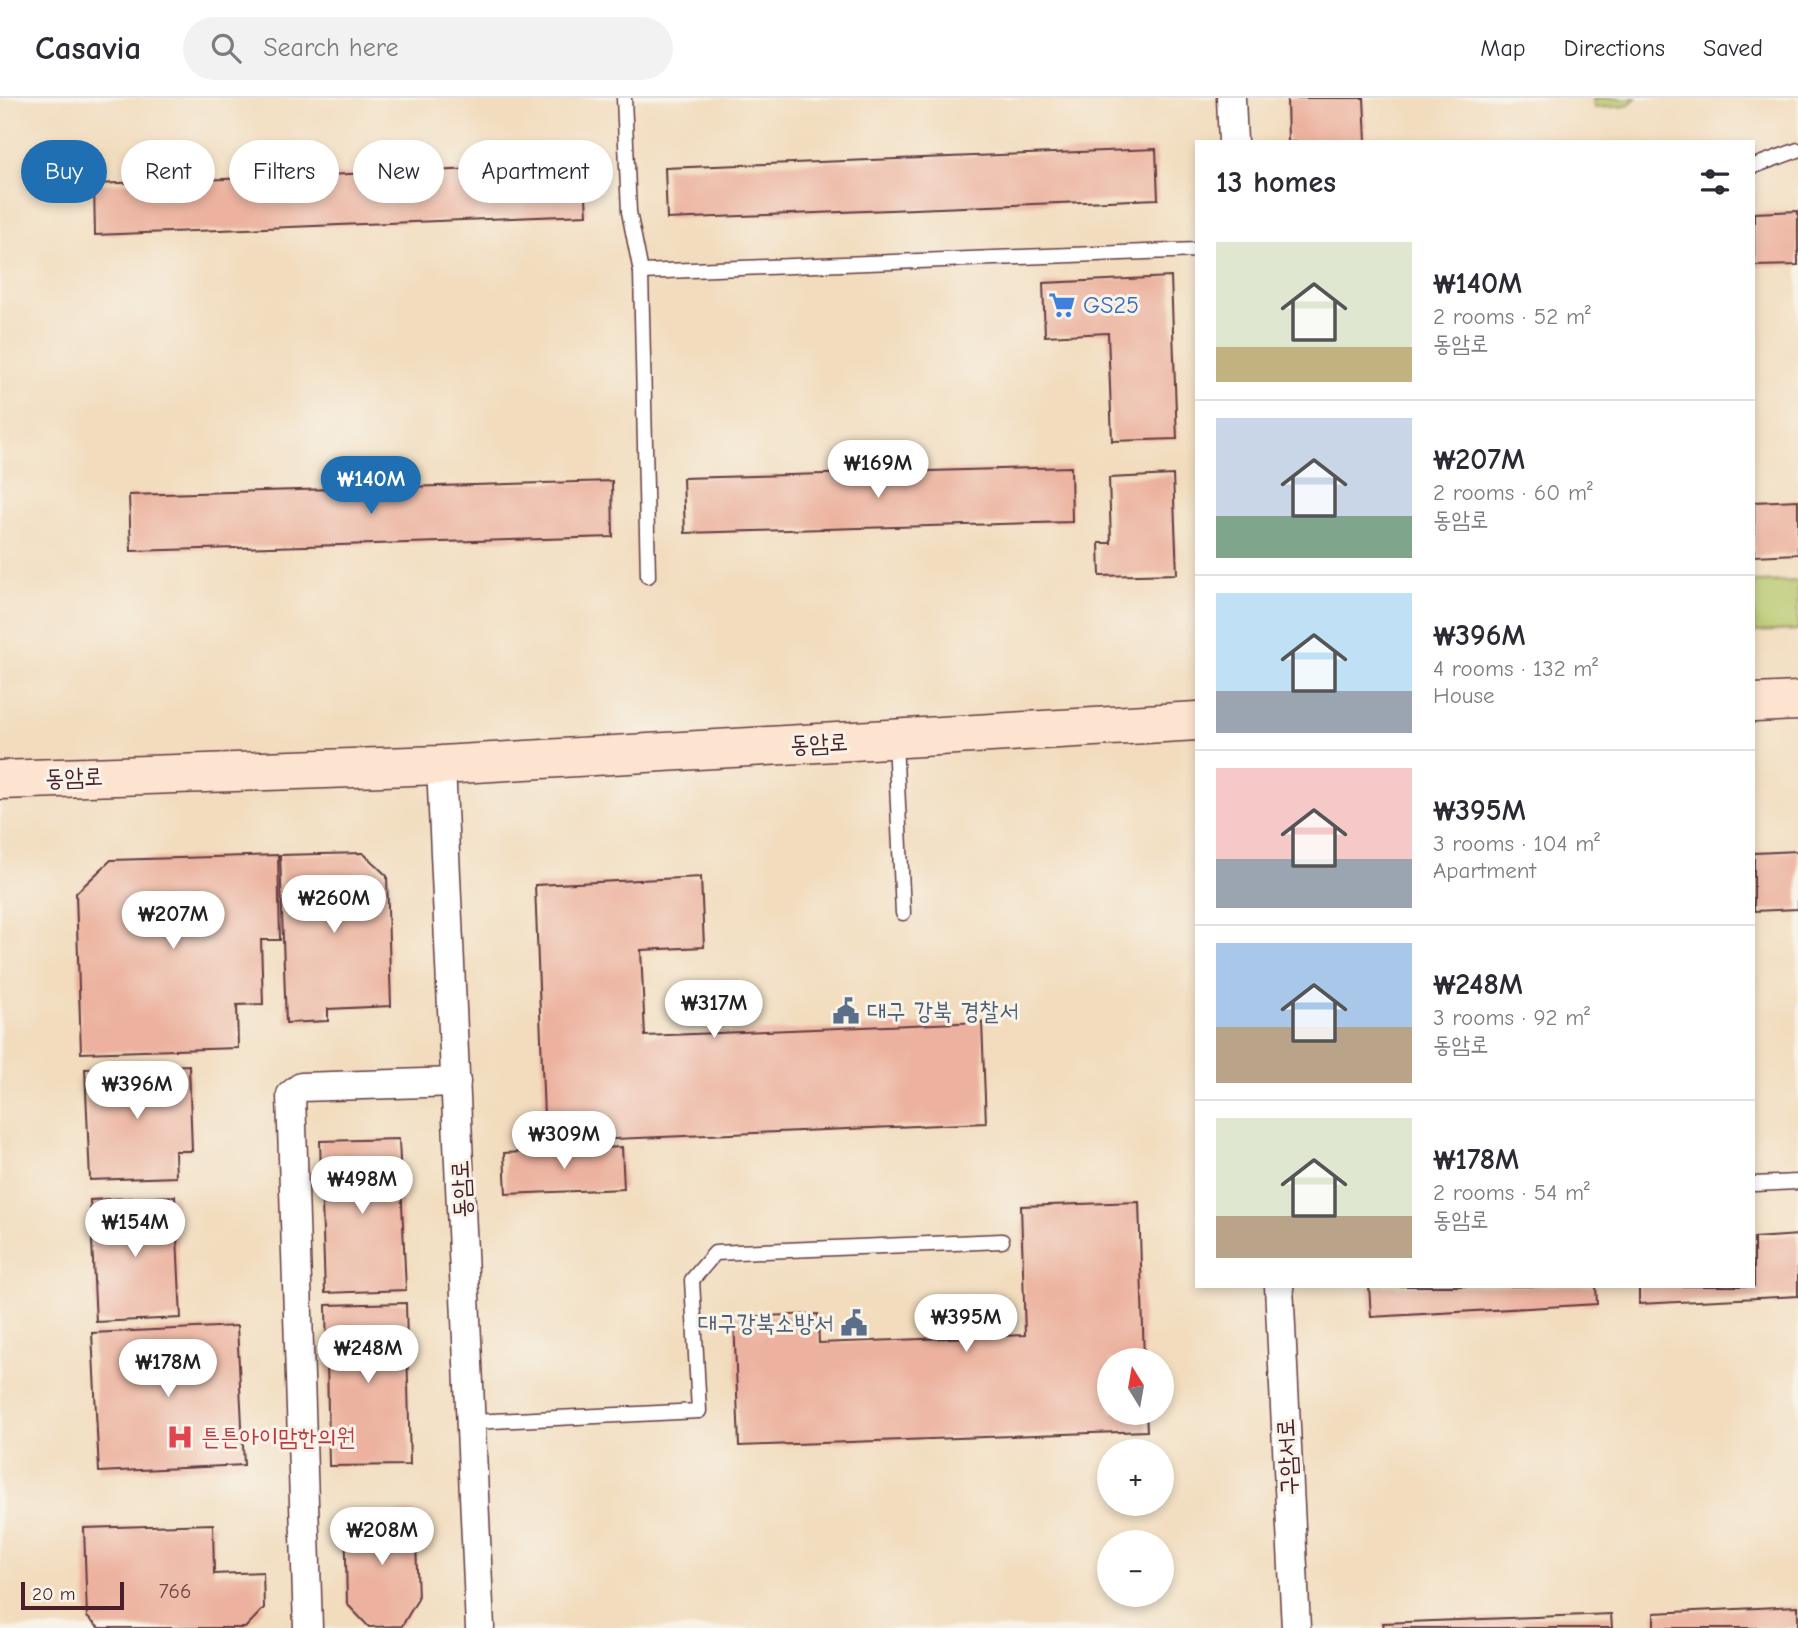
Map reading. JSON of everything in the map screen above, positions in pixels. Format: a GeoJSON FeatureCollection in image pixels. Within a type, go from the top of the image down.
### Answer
{"type":"FeatureCollection","features":[{"type":"Feature","properties":{"kind":"main road"},"geometry":{"type":"LineString","coordinates":[[1755,703],[1798,701]]}},
{"type":"Feature","properties":{"kind":"main road","name":"동암로"},"geometry":{"type":"LineString","coordinates":[[0,780],[441,765],[1195,721]]}},
{"type":"Feature","properties":{"kind":"street"},"geometry":{"type":"LineString","coordinates":[[1231,98],[1233,140]]}},
{"type":"Feature","properties":{"kind":"street","name":"동암로"},"geometry":{"type":"LineString","coordinates":[[441,765],[480,1628]]}},
{"type":"Feature","properties":{"kind":"street"},"geometry":{"type":"LineString","coordinates":[[308,1628],[291,1095],[301,1087],[456,1082]]}},
{"type":"Feature","properties":{"kind":"street","name":"구암서로"},"geometry":{"type":"LineString","coordinates":[[1279,1288],[1296,1628]]}},
{"type":"Feature","properties":{"kind":"lane"},"geometry":{"type":"LineString","coordinates":[[624,98],[629,212],[641,272],[648,576]]}},
{"type":"Feature","properties":{"kind":"lane"},"geometry":{"type":"LineString","coordinates":[[1755,166],[1798,150]]}},
{"type":"Feature","properties":{"kind":"lane"},"geometry":{"type":"LineString","coordinates":[[641,272],[1195,250]]}},
{"type":"Feature","properties":{"kind":"lane"},"geometry":{"type":"LineString","coordinates":[[895,739],[903,913]]}},
{"type":"Feature","properties":{"kind":"lane"},"geometry":{"type":"LineString","coordinates":[[1755,1184],[1798,1182]]}},
{"type":"Feature","properties":{"kind":"lane"},"geometry":{"type":"LineString","coordinates":[[472,1422],[699,1410],[692,1280],[715,1253],[1002,1241]]}},
{"type":"Feature","properties":{"kind":"green space"},"geometry":{"type":"Polygon","coordinates":[[[1593,98],[1636,98],[1627,106],[1594,108],[1593,98]]]}},
{"type":"Feature","properties":{"kind":"green space"},"geometry":{"type":"Polygon","coordinates":[[[1798,581],[1798,630],[1755,632],[1755,582],[1798,581]]]}},
{"type":"Feature","properties":{"kind":"building"},"geometry":{"type":"Polygon","coordinates":[[[1287,98],[1364,98],[1366,140],[1288,140],[1287,98]]]}},
{"type":"Feature","properties":{"kind":"building"},"geometry":{"type":"Polygon","coordinates":[[[1156,149],[1158,199],[667,219],[665,168],[1156,149]]]}},
{"type":"Feature","properties":{"kind":"building"},"geometry":{"type":"Polygon","coordinates":[[[444,170],[458,170],[458,203],[586,203],[587,215],[95,235],[94,203],[107,203],[107,183],[121,183],[121,203],[215,203],[215,179],[229,179],[229,203],[339,203],[339,174],[353,174],[353,203],[444,203],[444,170]]]}},
{"type":"Feature","properties":{"kind":"building"},"geometry":{"type":"Polygon","coordinates":[[[1798,211],[1798,265],[1755,266],[1755,213],[1798,211]]]}},
{"type":"Feature","properties":{"kind":"building"},"geometry":{"type":"Polygon","coordinates":[[[1171,277],[1177,439],[1112,441],[1108,333],[1045,336],[1043,283],[1171,277]]]}},
{"type":"Feature","properties":{"kind":"building"},"geometry":{"type":"Polygon","coordinates":[[[1071,467],[1072,522],[685,533],[683,478],[1071,467]]]}},
{"type":"Feature","properties":{"kind":"building"},"geometry":{"type":"Polygon","coordinates":[[[1173,475],[1177,574],[1100,576],[1099,543],[1111,543],[1109,478],[1173,475]]]}},
{"type":"Feature","properties":{"kind":"building"},"geometry":{"type":"Polygon","coordinates":[[[612,481],[613,537],[131,551],[129,495],[612,481]]]}},
{"type":"Feature","properties":{"kind":"building"},"geometry":{"type":"Polygon","coordinates":[[[1798,500],[1798,554],[1755,556],[1755,502],[1798,500]]]}},
{"type":"Feature","properties":{"kind":"building"},"geometry":{"type":"Polygon","coordinates":[[[1798,851],[1798,909],[1755,911],[1755,853],[1798,851]]]}},
{"type":"Feature","properties":{"kind":"building"},"geometry":{"type":"Polygon","coordinates":[[[363,853],[387,876],[391,1006],[328,1009],[328,1021],[286,1023],[280,855],[363,853]]]}},
{"type":"Feature","properties":{"kind":"building"},"geometry":{"type":"Polygon","coordinates":[[[278,855],[280,940],[261,940],[263,1004],[237,1005],[238,1048],[81,1053],[76,893],[111,860],[278,855]]]}},
{"type":"Feature","properties":{"kind":"building"},"geometry":{"type":"Polygon","coordinates":[[[701,877],[704,947],[641,950],[645,1036],[982,1022],[986,1123],[545,1142],[535,885],[701,877]]]}},
{"type":"Feature","properties":{"kind":"building"},"geometry":{"type":"Polygon","coordinates":[[[189,1065],[192,1151],[175,1151],[176,1177],[90,1180],[85,1069],[189,1065]]]}},
{"type":"Feature","properties":{"kind":"building"},"geometry":{"type":"Polygon","coordinates":[[[399,1139],[406,1290],[325,1293],[320,1141],[399,1139]]]}},
{"type":"Feature","properties":{"kind":"building"},"geometry":{"type":"Polygon","coordinates":[[[622,1147],[624,1189],[506,1194],[504,1153],[622,1147]]]}},
{"type":"Feature","properties":{"kind":"building"},"geometry":{"type":"Polygon","coordinates":[[[175,1196],[181,1318],[96,1322],[90,1200],[175,1196]]]}},
{"type":"Feature","properties":{"kind":"building"},"geometry":{"type":"Polygon","coordinates":[[[1139,1202],[1144,1348],[1097,1348],[1097,1425],[1147,1425],[1147,1431],[739,1446],[734,1317],[818,1314],[819,1343],[1025,1335],[1021,1206],[1139,1202]]]}},
{"type":"Feature","properties":{"kind":"building"},"geometry":{"type":"Polygon","coordinates":[[[1798,1235],[1798,1296],[1639,1304],[1639,1288],[1755,1288],[1755,1238],[1798,1235]]]}},
{"type":"Feature","properties":{"kind":"building"},"geometry":{"type":"Polygon","coordinates":[[[1369,1288],[1596,1288],[1597,1304],[1371,1317],[1369,1288]]]}},
{"type":"Feature","properties":{"kind":"building"},"geometry":{"type":"Polygon","coordinates":[[[406,1303],[410,1465],[329,1466],[326,1305],[406,1303]]]}},
{"type":"Feature","properties":{"kind":"building"},"geometry":{"type":"Polygon","coordinates":[[[237,1326],[244,1465],[99,1472],[92,1333],[237,1326]]]}},
{"type":"Feature","properties":{"kind":"building"},"geometry":{"type":"Polygon","coordinates":[[[415,1512],[418,1599],[402,1626],[369,1627],[347,1604],[345,1514],[415,1512]]]}},
{"type":"Feature","properties":{"kind":"building"},"geometry":{"type":"Polygon","coordinates":[[[213,1524],[214,1574],[263,1572],[264,1608],[245,1628],[99,1628],[87,1617],[84,1528],[213,1524]]]}},
{"type":"Feature","properties":{"kind":"building"},"geometry":{"type":"Polygon","coordinates":[[[1798,1606],[1798,1628],[1654,1628],[1654,1613],[1798,1606]]]}},
{"type":"Feature","properties":{"kind":"building"},"geometry":{"type":"Polygon","coordinates":[[[1611,1614],[1612,1628],[1384,1628],[1383,1623],[1611,1614]]]}},
{"type":"Feature","properties":{"kind":"place","name":"GS25"},"geometry":{"type":"Point","coordinates":[1062,305]}},
{"type":"Feature","properties":{"kind":"place","name":"대구 강북 경찰서"},"geometry":{"type":"Point","coordinates":[846,1011]}},
{"type":"Feature","properties":{"kind":"place","name":"대구강북소방서"},"geometry":{"type":"Point","coordinates":[854,1323]}},
{"type":"Feature","properties":{"kind":"place","name":"튼튼아이맘한의원"},"geometry":{"type":"Point","coordinates":[180,1437]}}]}
